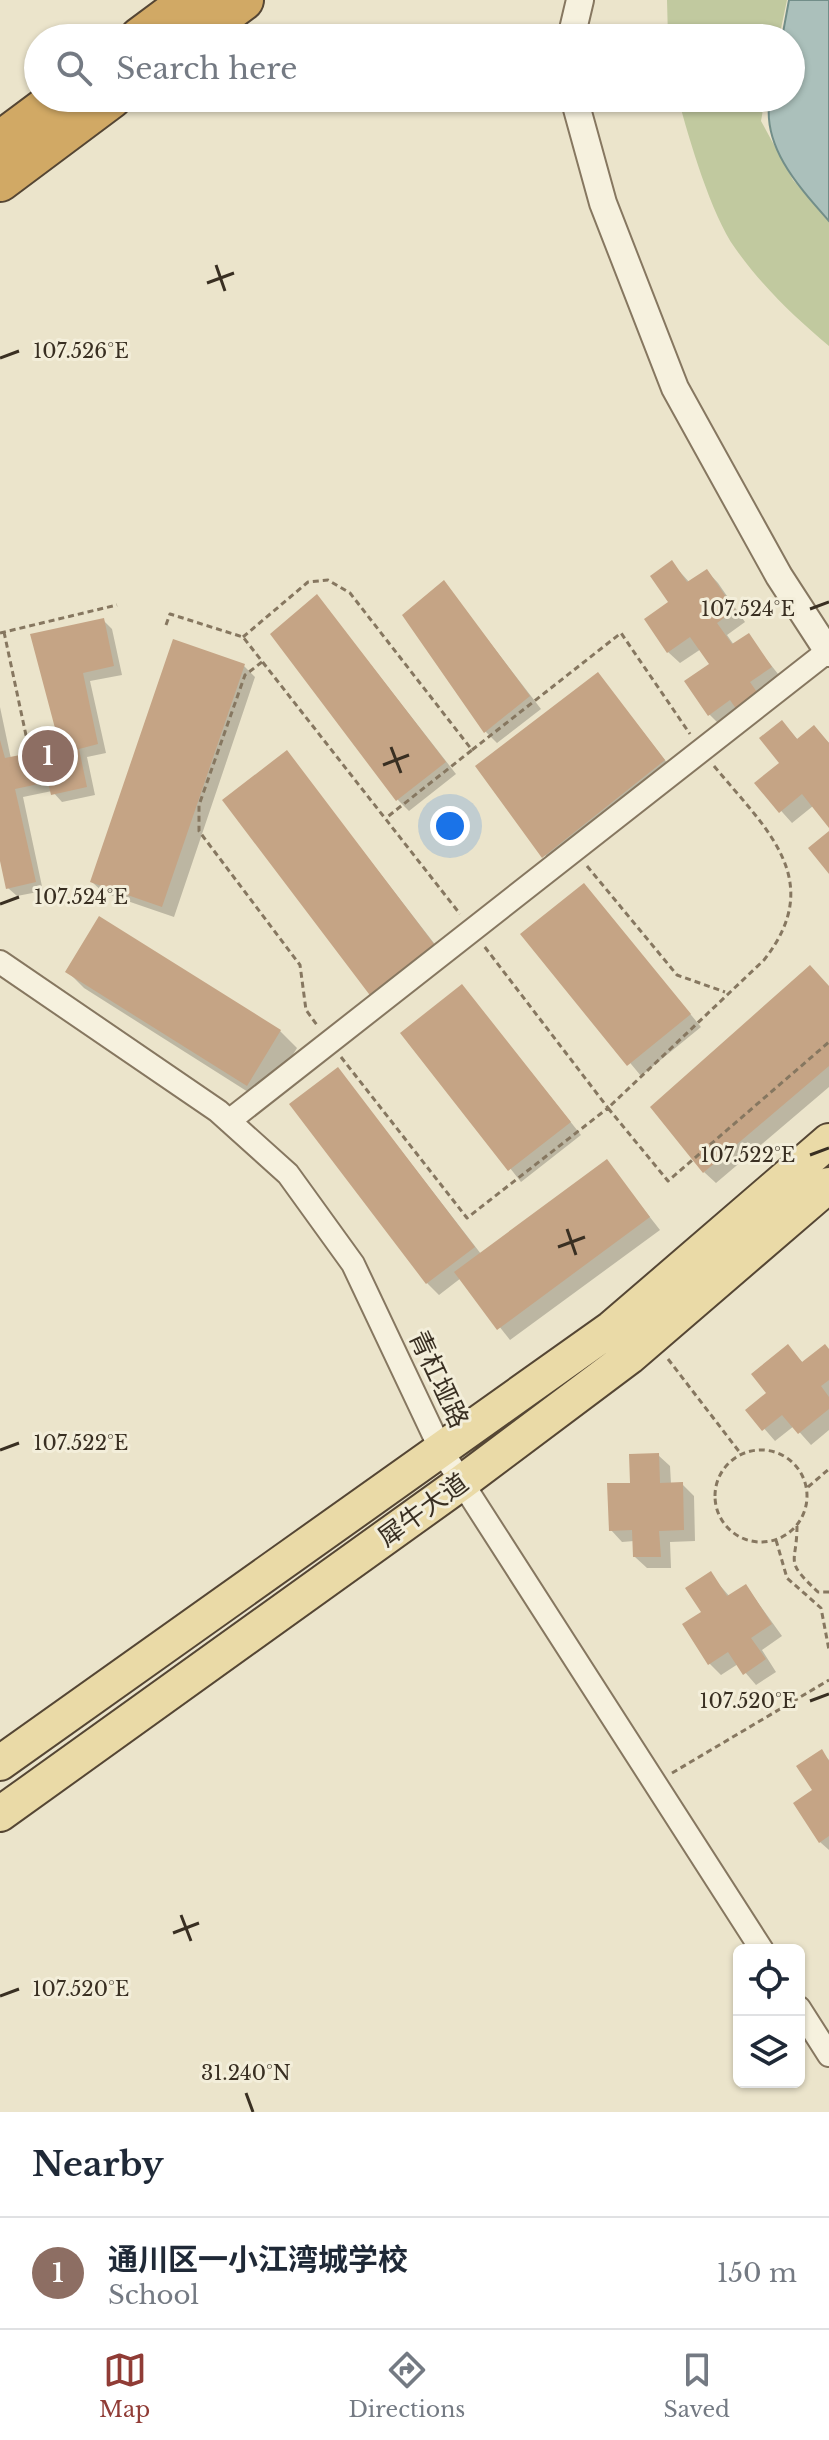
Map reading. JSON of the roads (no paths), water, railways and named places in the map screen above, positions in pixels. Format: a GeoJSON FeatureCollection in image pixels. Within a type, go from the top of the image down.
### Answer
{"type":"FeatureCollection","features":[{"type":"Feature","properties":{"kind":"highway"},"geometry":{"type":"LineString","coordinates":[[159,24],[191,0]]}},
{"type":"Feature","properties":{"kind":"highway"},"geometry":{"type":"LineString","coordinates":[[211,24],[243,0]]}},
{"type":"Feature","properties":{"kind":"highway"},"geometry":{"type":"LineString","coordinates":[[0,142],[40,112]]}},
{"type":"Feature","properties":{"kind":"highway"},"geometry":{"type":"LineString","coordinates":[[0,181],[92,112]]}},
{"type":"Feature","properties":{"kind":"main road","name":"犀牛大道"},"geometry":{"type":"LineString","coordinates":[[0,1763],[612,1328],[829,1141]]}},
{"type":"Feature","properties":{"kind":"main road","name":"犀牛大道"},"geometry":{"type":"LineString","coordinates":[[0,1814],[461,1483],[652,1337],[829,1185]]}},
{"type":"Feature","properties":{"kind":"street"},"geometry":{"type":"LineString","coordinates":[[574,24],[580,0]]}},
{"type":"Feature","properties":{"kind":"street"},"geometry":{"type":"LineString","coordinates":[[229,1121],[829,652],[779,576],[675,388],[603,203],[578,112]]}},
{"type":"Feature","properties":{"kind":"street","name":"青杠垭路"},"geometry":{"type":"LineString","coordinates":[[0,962],[229,1121],[288,1174],[353,1264],[441,1450],[461,1483],[758,1944]]}},
{"type":"Feature","properties":{"kind":"street"},"geometry":{"type":"LineString","coordinates":[[804,2016],[829,2055]]}},
{"type":"Feature","properties":{"kind":"water"},"geometry":{"type":"Polygon","coordinates":[[[789,0],[829,0],[829,221],[785,165],[771,133],[769,112],[805,112],[805,24],[785,24],[789,0]]]}},
{"type":"Feature","properties":{"kind":"place","name":"通川区一小江湾城学校"},"geometry":{"type":"Point","coordinates":[48,756]}}]}
